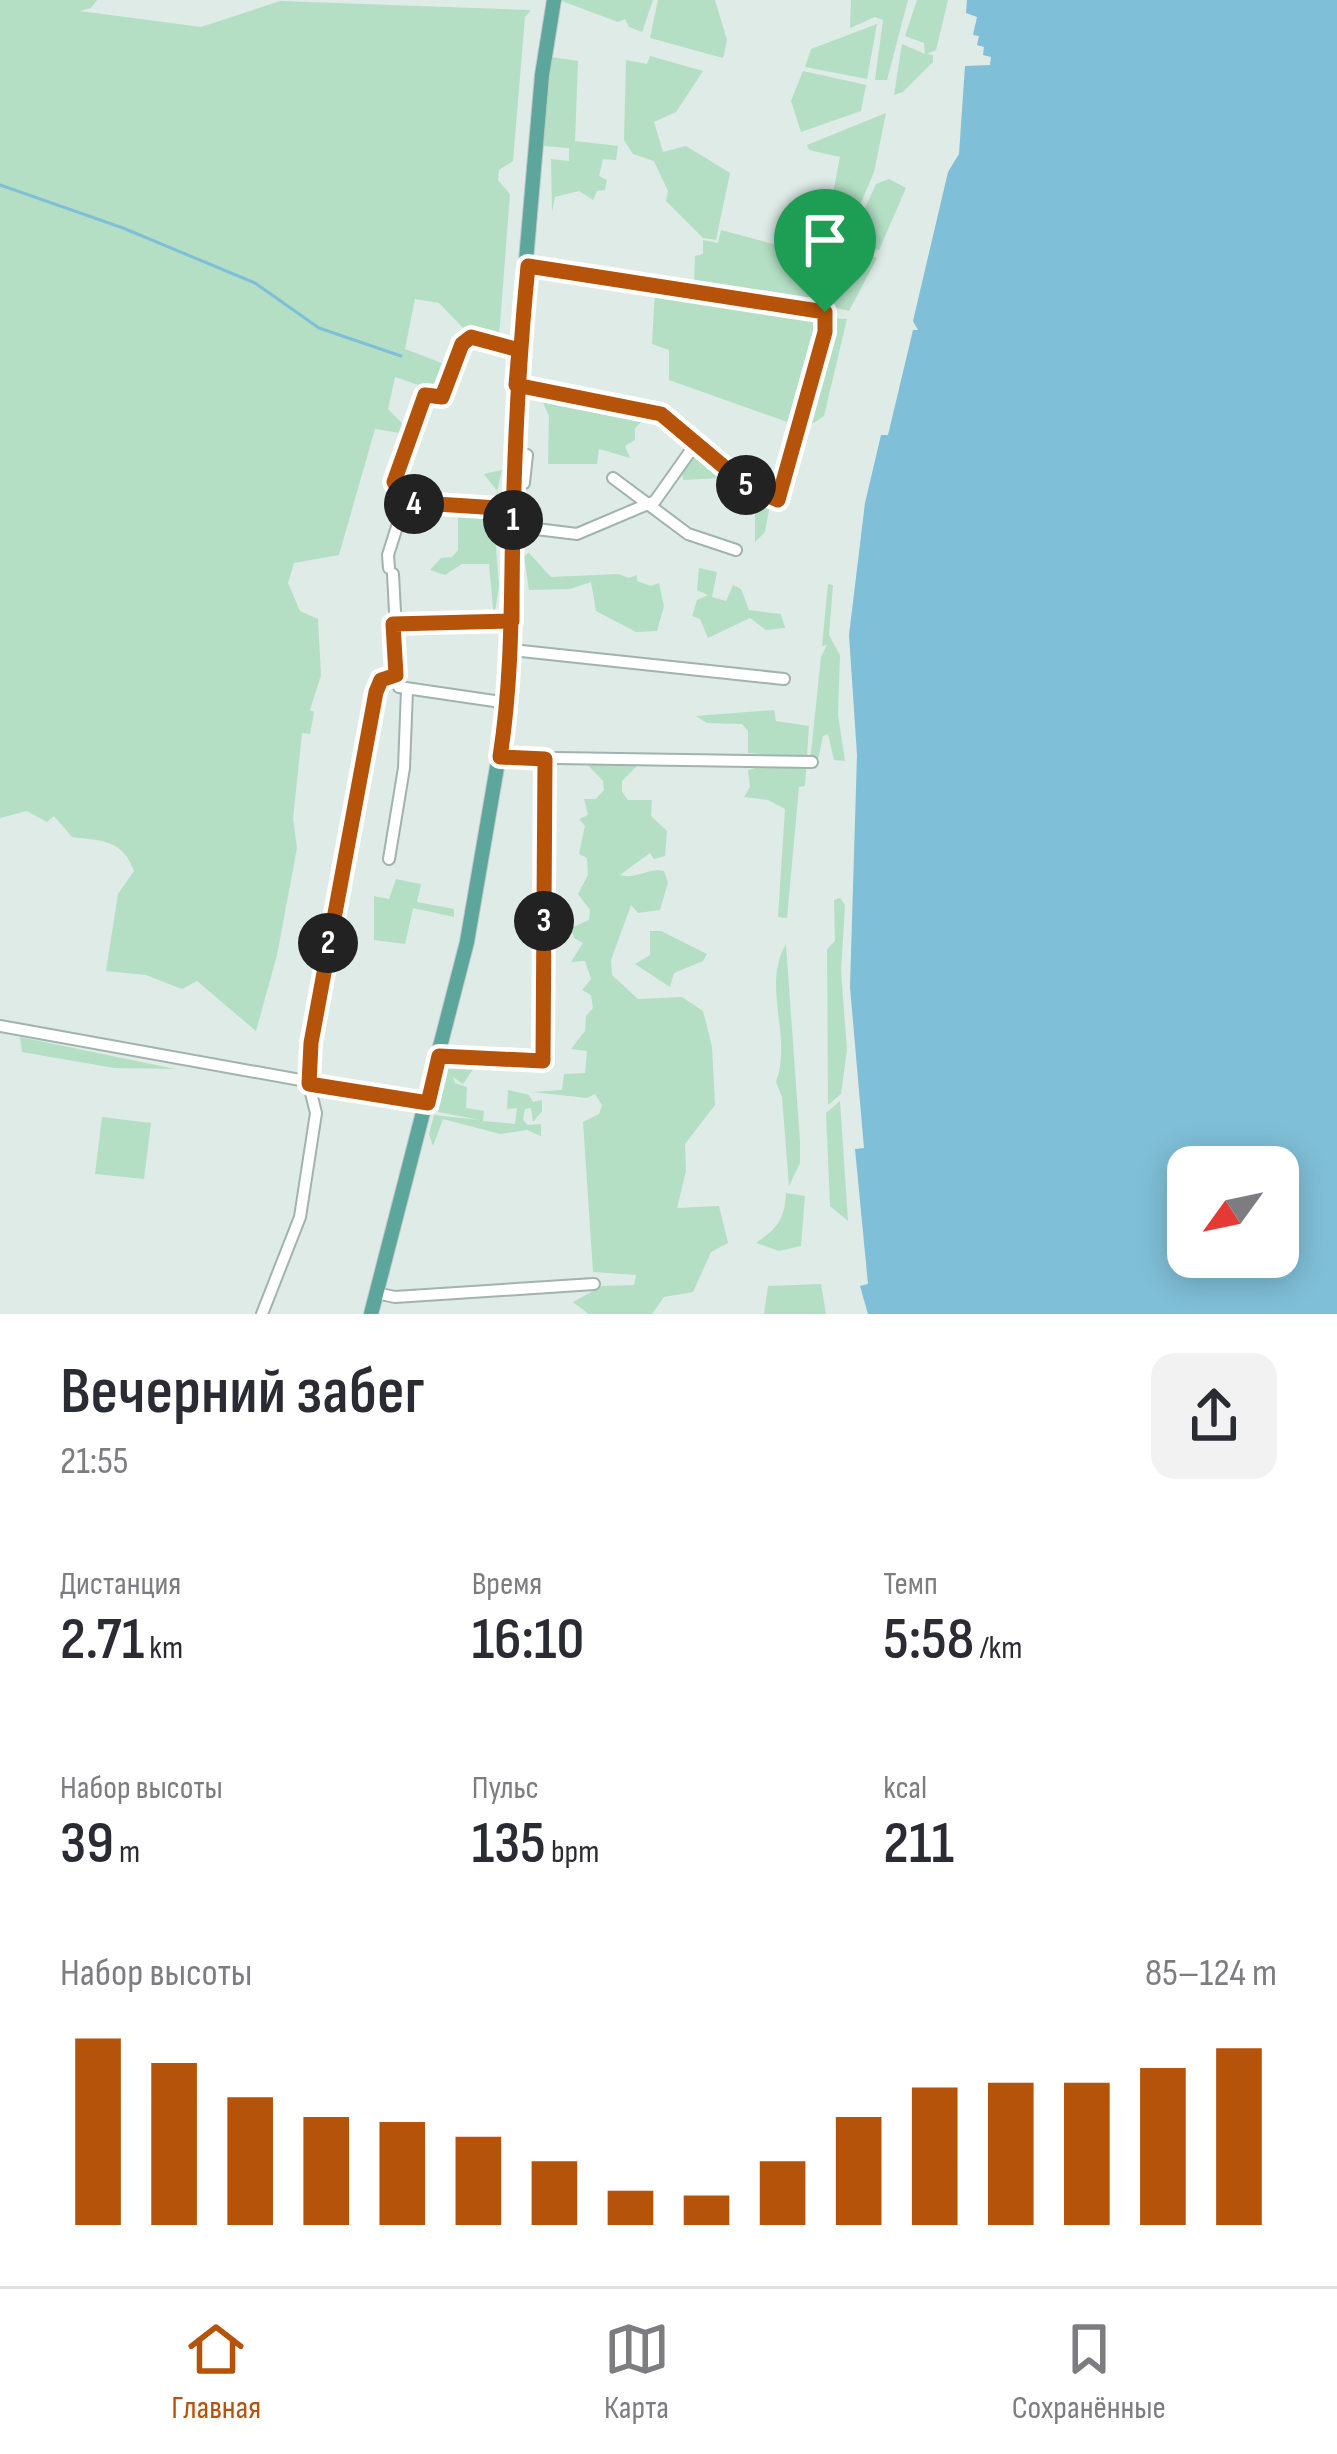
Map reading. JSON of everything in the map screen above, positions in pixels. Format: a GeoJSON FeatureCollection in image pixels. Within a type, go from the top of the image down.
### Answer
{"type":"FeatureCollection","features":[{"type":"Feature","properties":{"kind":"main road"},"geometry":{"type":"LineString","coordinates":[[370,1314],[466,942],[508,703],[516,385],[542,75],[554,0]]}},
{"type":"Feature","properties":{"kind":"street"},"geometry":{"type":"LineString","coordinates":[[516,385],[661,414],[748,487],[778,500],[826,323],[825,312],[528,266]]}},
{"type":"Feature","properties":{"kind":"street"},"geometry":{"type":"LineString","coordinates":[[508,703],[399,687],[388,555],[405,502],[394,482],[425,395],[442,397],[462,344],[471,337],[519,350]]}},
{"type":"Feature","properties":{"kind":"street"},"geometry":{"type":"LineString","coordinates":[[512,526],[568,536],[652,502],[689,453]]}},
{"type":"Feature","properties":{"kind":"street"},"geometry":{"type":"LineString","coordinates":[[513,484],[524,483],[527,455]]}},
{"type":"Feature","properties":{"kind":"street"},"geometry":{"type":"LineString","coordinates":[[613,478],[652,502],[655,513],[688,534],[736,550]]}},
{"type":"Feature","properties":{"kind":"street"},"geometry":{"type":"LineString","coordinates":[[405,502],[513,509]]}},
{"type":"Feature","properties":{"kind":"street"},"geometry":{"type":"LineString","coordinates":[[393,624],[512,621]]}},
{"type":"Feature","properties":{"kind":"street"},"geometry":{"type":"LineString","coordinates":[[512,650],[784,680]]}},
{"type":"Feature","properties":{"kind":"street"},"geometry":{"type":"LineString","coordinates":[[262,1314],[300,1217],[316,1113],[309,1084],[311,1043],[376,692],[381,680],[396,675]]}},
{"type":"Feature","properties":{"kind":"street"},"geometry":{"type":"LineString","coordinates":[[389,859],[404,768],[407,690]]}},
{"type":"Feature","properties":{"kind":"street"},"geometry":{"type":"LineString","coordinates":[[500,757],[812,762]]}},
{"type":"Feature","properties":{"kind":"street"},"geometry":{"type":"LineString","coordinates":[[439,1056],[543,1061],[545,759]]}},
{"type":"Feature","properties":{"kind":"street"},"geometry":{"type":"LineString","coordinates":[[0,1026],[428,1103]]}},
{"type":"Feature","properties":{"kind":"street"},"geometry":{"type":"LineString","coordinates":[[376,1293],[395,1297],[594,1284]]}},
{"type":"Feature","properties":{"kind":"green space"},"geometry":{"type":"Polygon","coordinates":[[[0,0],[97,0],[80,11],[201,27],[280,1],[531,10],[525,17],[513,161],[499,170],[498,180],[510,194],[499,337],[464,329],[439,303],[415,299],[405,349],[447,365],[439,392],[395,377],[388,409],[408,429],[406,434],[375,429],[339,555],[294,563],[288,583],[300,611],[318,619],[321,675],[310,710],[314,712],[310,734],[302,733],[293,819],[297,848],[277,955],[256,1031],[197,981],[182,989],[146,975],[106,971],[118,894],[134,871],[117,847],[72,837],[54,816],[47,822],[27,811],[0,818],[0,0]]]}},
{"type":"Feature","properties":{"kind":"green space"},"geometry":{"type":"Polygon","coordinates":[[[559,0],[653,0],[642,32],[629,27],[625,19],[618,22],[559,0]]]}},
{"type":"Feature","properties":{"kind":"green space"},"geometry":{"type":"Polygon","coordinates":[[[658,0],[715,0],[727,40],[723,58],[650,38],[658,0]]]}},
{"type":"Feature","properties":{"kind":"green space"},"geometry":{"type":"Polygon","coordinates":[[[851,0],[908,0],[887,80],[875,80],[883,20],[875,17],[850,28],[851,0]]]}},
{"type":"Feature","properties":{"kind":"green space"},"geometry":{"type":"Polygon","coordinates":[[[917,0],[948,0],[936,50],[927,54],[933,55],[933,62],[894,95],[902,44],[925,54],[924,43],[905,36],[917,0]]]}},
{"type":"Feature","properties":{"kind":"green space"},"geometry":{"type":"Polygon","coordinates":[[[877,24],[867,79],[805,67],[811,49],[877,24]]]}},
{"type":"Feature","properties":{"kind":"green space"},"geometry":{"type":"Polygon","coordinates":[[[650,56],[703,71],[676,112],[654,122],[663,152],[686,146],[730,173],[716,240],[703,238],[666,201],[668,191],[654,161],[633,154],[624,140],[626,60],[647,64],[650,56]]]}},
{"type":"Feature","properties":{"kind":"green space"},"geometry":{"type":"Polygon","coordinates":[[[551,57],[578,61],[575,141],[618,146],[616,160],[603,159],[599,176],[607,180],[605,190],[597,191],[593,200],[579,191],[555,197],[552,212],[551,159],[569,161],[569,148],[543,146],[551,57]]]}},
{"type":"Feature","properties":{"kind":"green space"},"geometry":{"type":"Polygon","coordinates":[[[803,71],[866,85],[861,111],[801,132],[791,101],[803,71]]]}},
{"type":"Feature","properties":{"kind":"green space"},"geometry":{"type":"Polygon","coordinates":[[[886,113],[874,172],[843,245],[823,245],[840,157],[809,150],[807,145],[886,113]]]}},
{"type":"Feature","properties":{"kind":"green space"},"geometry":{"type":"Polygon","coordinates":[[[889,179],[906,188],[879,250],[849,243],[876,184],[889,179]]]}},
{"type":"Feature","properties":{"kind":"green space"},"geometry":{"type":"Polygon","coordinates":[[[721,230],[785,247],[833,253],[820,289],[821,306],[694,287],[695,256],[703,254],[703,240],[718,243],[721,230]]]}},
{"type":"Feature","properties":{"kind":"green space"},"geometry":{"type":"Polygon","coordinates":[[[845,251],[877,258],[849,311],[828,306],[827,295],[845,251]]]}},
{"type":"Feature","properties":{"kind":"green space"},"geometry":{"type":"Polygon","coordinates":[[[655,289],[816,317],[820,336],[796,425],[669,380],[669,350],[652,344],[655,289]]]}},
{"type":"Feature","properties":{"kind":"green space"},"geometry":{"type":"Polygon","coordinates":[[[831,318],[847,319],[824,416],[801,431],[831,318]]]}},
{"type":"Feature","properties":{"kind":"green space"},"geometry":{"type":"Polygon","coordinates":[[[539,394],[647,417],[635,428],[635,440],[625,446],[630,458],[599,449],[597,464],[548,464],[549,416],[539,394]]]}},
{"type":"Feature","properties":{"kind":"green space"},"geometry":{"type":"Polygon","coordinates":[[[696,449],[770,504],[765,532],[755,542],[751,498],[719,478],[684,480],[681,473],[696,449]]]}},
{"type":"Feature","properties":{"kind":"green space"},"geometry":{"type":"Polygon","coordinates":[[[502,470],[497,491],[484,474],[502,470]]]}},
{"type":"Feature","properties":{"kind":"green space"},"geometry":{"type":"Polygon","coordinates":[[[496,495],[499,586],[494,618],[489,564],[462,564],[445,575],[430,570],[458,550],[458,516],[491,503],[496,495]]]}},
{"type":"Feature","properties":{"kind":"green space"},"geometry":{"type":"Polygon","coordinates":[[[529,553],[551,577],[637,575],[637,581],[651,586],[659,583],[664,606],[657,631],[636,632],[596,611],[591,582],[570,589],[529,590],[524,556],[529,553]]]}},
{"type":"Feature","properties":{"kind":"green space"},"geometry":{"type":"Polygon","coordinates":[[[699,568],[717,572],[712,597],[726,601],[733,585],[741,589],[749,610],[781,614],[785,628],[766,630],[750,618],[708,638],[700,619],[692,616],[697,600],[708,595],[697,590],[699,568]]]}},
{"type":"Feature","properties":{"kind":"green space"},"geometry":{"type":"Polygon","coordinates":[[[828,584],[833,585],[829,635],[840,655],[838,715],[845,761],[834,760],[828,734],[823,736],[816,769],[810,762],[821,657],[827,645],[822,646],[828,584]]]}},
{"type":"Feature","properties":{"kind":"green space"},"geometry":{"type":"Polygon","coordinates":[[[774,710],[776,721],[809,726],[787,918],[778,917],[785,809],[768,800],[744,797],[750,787],[748,770],[760,767],[760,754],[748,753],[748,731],[742,724],[707,723],[696,716],[774,710]]]}},
{"type":"Feature","properties":{"kind":"green space"},"geometry":{"type":"Polygon","coordinates":[[[588,765],[637,766],[622,781],[622,792],[628,800],[652,800],[651,816],[667,831],[665,856],[654,859],[650,853],[620,875],[664,871],[668,882],[660,910],[638,913],[631,905],[611,960],[612,975],[638,999],[682,997],[703,1011],[712,1047],[715,1105],[685,1144],[686,1171],[677,1208],[719,1206],[728,1243],[711,1252],[693,1292],[664,1297],[652,1314],[589,1314],[573,1302],[602,1286],[634,1285],[636,1275],[593,1272],[583,1122],[599,1114],[602,1105],[595,1094],[587,1098],[532,1092],[562,1090],[564,1074],[585,1073],[587,1051],[571,1049],[585,1031],[586,1016],[593,1008],[591,995],[582,990],[591,979],[585,961],[571,962],[583,943],[574,938],[571,928],[589,920],[590,910],[578,894],[588,875],[587,858],[579,854],[585,826],[579,819],[588,815],[584,799],[596,799],[604,790],[603,781],[588,765]]]}},
{"type":"Feature","properties":{"kind":"green space"},"geometry":{"type":"Polygon","coordinates":[[[396,879],[421,884],[417,902],[454,909],[454,917],[413,908],[405,944],[374,940],[374,896],[389,899],[396,879]]]}},
{"type":"Feature","properties":{"kind":"green space"},"geometry":{"type":"Polygon","coordinates":[[[840,898],[845,905],[841,971],[847,1050],[841,1094],[828,1105],[827,949],[835,941],[834,900],[840,898]]]}},
{"type":"Feature","properties":{"kind":"green space"},"geometry":{"type":"Polygon","coordinates":[[[650,931],[661,931],[707,954],[703,961],[674,973],[670,987],[635,964],[650,955],[650,931]]]}},
{"type":"Feature","properties":{"kind":"green space"},"geometry":{"type":"Polygon","coordinates":[[[786,944],[800,1141],[800,1163],[789,1186],[782,1097],[776,1082],[781,1047],[776,977],[786,944]]]}},
{"type":"Feature","properties":{"kind":"green space"},"geometry":{"type":"Polygon","coordinates":[[[20,1037],[175,1069],[114,1068],[22,1052],[20,1037]]]}},
{"type":"Feature","properties":{"kind":"green space"},"geometry":{"type":"Polygon","coordinates":[[[478,1062],[463,1084],[453,1077],[455,1083],[467,1087],[466,1108],[484,1111],[483,1121],[515,1124],[517,1108],[507,1109],[508,1090],[529,1095],[533,1102],[542,1100],[542,1111],[533,1122],[531,1108],[525,1109],[523,1120],[528,1125],[541,1124],[541,1136],[527,1130],[500,1134],[443,1119],[433,1146],[429,1134],[434,1115],[480,1120],[438,1112],[447,1063],[478,1062]]]}},
{"type":"Feature","properties":{"kind":"green space"},"geometry":{"type":"Polygon","coordinates":[[[840,1101],[848,1221],[830,1206],[826,1113],[840,1101]]]}},
{"type":"Feature","properties":{"kind":"green space"},"geometry":{"type":"Polygon","coordinates":[[[102,1117],[151,1123],[144,1179],[95,1174],[102,1117]]]}},
{"type":"Feature","properties":{"kind":"green space"},"geometry":{"type":"Polygon","coordinates":[[[786,1193],[805,1196],[801,1246],[779,1251],[756,1243],[778,1222],[786,1193]]]}},
{"type":"Feature","properties":{"kind":"green space"},"geometry":{"type":"Polygon","coordinates":[[[821,1284],[826,1314],[764,1314],[768,1286],[821,1284]]]}},
{"type":"Feature","properties":{"kind":"water"},"geometry":{"type":"Polygon","coordinates":[[[967,0],[1337,0],[1337,1314],[868,1314],[860,1286],[868,1284],[855,1149],[864,1148],[850,987],[857,755],[849,635],[865,503],[881,435],[888,435],[913,330],[918,330],[913,321],[948,172],[959,154],[965,66],[990,65],[991,57],[983,55],[984,47],[977,45],[979,36],[973,35],[977,17],[966,13],[967,0]]]}},
{"type":"Feature","properties":{"kind":"waterway"},"geometry":{"type":"LineString","coordinates":[[0,185],[123,228],[255,283],[319,328],[401,356]]}},
{"type":"Feature","properties":{"kind":"route"},"geometry":{"type":"LineString","coordinates":[[825,312],[528,266],[519,350],[514,400],[513,468],[513,509],[512,621],[393,624],[396,675],[381,680],[376,692],[311,1043],[309,1084],[428,1103],[439,1056],[543,1061],[545,759],[500,757],[512,675],[513,509],[405,502],[394,482],[425,395],[442,397],[462,344],[471,337],[519,350],[516,385],[661,414],[748,487],[778,500],[825,332],[825,312]]}}]}
